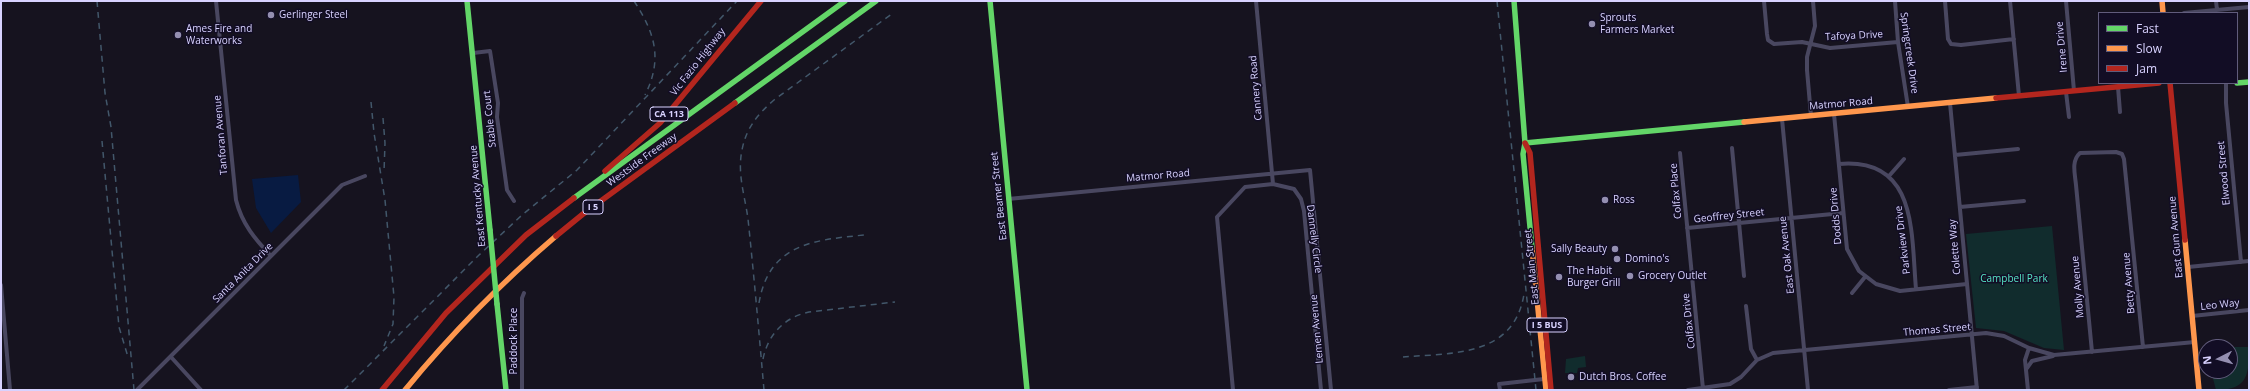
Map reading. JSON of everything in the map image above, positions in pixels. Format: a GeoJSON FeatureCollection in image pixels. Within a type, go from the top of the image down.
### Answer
{"type":"FeatureCollection","features":[{"type":"Feature","properties":{"kind":"main road","name":"East Kentucky Avenue"},"geometry":{"type":"LineString","coordinates":[[467,1],[506,390]]}},
{"type":"Feature","properties":{"kind":"main road","name":"Vic Fazio Highway"},"geometry":{"type":"LineString","coordinates":[[595,182],[608,168],[660,123],[689,90],[731,35],[761,1]]}},
{"type":"Feature","properties":{"kind":"main road","name":"Westside Freeway"},"geometry":{"type":"LineString","coordinates":[[382,390],[429,330],[507,252],[595,182],[845,1]]}},
{"type":"Feature","properties":{"kind":"main road","name":"Westside Freeway"},"geometry":{"type":"LineString","coordinates":[[405,390],[459,327],[502,283],[540,249],[583,214],[876,1]]}},
{"type":"Feature","properties":{"kind":"main road"},"geometry":{"type":"LineString","coordinates":[[861,12],[881,1]]}},
{"type":"Feature","properties":{"kind":"main road","name":"East Beamer Street"},"geometry":{"type":"LineString","coordinates":[[990,1],[1027,390]]}},
{"type":"Feature","properties":{"kind":"main road","name":"East Main Street"},"geometry":{"type":"LineString","coordinates":[[1514,1],[1525,143],[1523,154],[1546,390]]}},
{"type":"Feature","properties":{"kind":"main road"},"geometry":{"type":"LineString","coordinates":[[2162,1],[2163,12]]}},
{"type":"Feature","properties":{"kind":"main road"},"geometry":{"type":"LineString","coordinates":[[2238,83],[2249,82]]}},
{"type":"Feature","properties":{"kind":"main road","name":"Matmor Road"},"geometry":{"type":"LineString","coordinates":[[1525,143],[2149,84]]}},
{"type":"Feature","properties":{"kind":"main road","name":"East Gum Avenue"},"geometry":{"type":"LineString","coordinates":[[2170,84],[2199,390]]}},
{"type":"Feature","properties":{"kind":"main road","name":"East Main Street"},"geometry":{"type":"LineString","coordinates":[[1525,143],[1530,153],[1551,390]]}},
{"type":"Feature","properties":{"kind":"main road"},"geometry":{"type":"LineString","coordinates":[[377,390],[422,334],[429,330]]}},
{"type":"Feature","properties":{"kind":"street","name":"Tanforan Avenue"},"geometry":{"type":"LineString","coordinates":[[216,1],[236,200],[249,232],[271,256]]}},
{"type":"Feature","properties":{"kind":"street","name":"Cannery Road"},"geometry":{"type":"LineString","coordinates":[[1256,1],[1273,184]]}},
{"type":"Feature","properties":{"kind":"street","name":"Tafoya Drive"},"geometry":{"type":"LineString","coordinates":[[1764,1],[1768,40],[1774,44],[1802,42],[1830,48],[1898,42]]}},
{"type":"Feature","properties":{"kind":"street"},"geometry":{"type":"LineString","coordinates":[[1811,116],[1807,70],[1810,44],[1815,26],[1813,1]]}},
{"type":"Feature","properties":{"kind":"street","name":"Springcreek Drive"},"geometry":{"type":"LineString","coordinates":[[1894,1],[1898,42],[1908,107]]}},
{"type":"Feature","properties":{"kind":"street"},"geometry":{"type":"LineString","coordinates":[[1945,1],[1948,39],[1951,44],[1960,45],[2014,38]]}},
{"type":"Feature","properties":{"kind":"street"},"geometry":{"type":"LineString","coordinates":[[2010,1],[2020,96]]}},
{"type":"Feature","properties":{"kind":"street","name":"Irene Drive"},"geometry":{"type":"LineString","coordinates":[[2066,1],[2074,91]]}},
{"type":"Feature","properties":{"kind":"street"},"geometry":{"type":"LineString","coordinates":[[2216,1],[2217,10]]}},
{"type":"Feature","properties":{"kind":"street"},"geometry":{"type":"LineString","coordinates":[[2195,12],[2249,7]]}},
{"type":"Feature","properties":{"kind":"street","name":"Stable Court"},"geometry":{"type":"LineString","coordinates":[[473,53],[490,51],[498,103],[497,117],[507,190],[514,201]]}},
{"type":"Feature","properties":{"kind":"street","name":"Elwood Street"},"geometry":{"type":"LineString","coordinates":[[2226,84],[2226,103],[2241,262]]}},
{"type":"Feature","properties":{"kind":"street"},"geometry":{"type":"LineString","coordinates":[[2118,87],[2120,112]]}},
{"type":"Feature","properties":{"kind":"street"},"geometry":{"type":"LineString","coordinates":[[2066,92],[2069,117]]}},
{"type":"Feature","properties":{"kind":"street","name":"Colette Way"},"geometry":{"type":"LineString","coordinates":[[1950,103],[1977,389]]}},
{"type":"Feature","properties":{"kind":"street","name":"Dodds Drive"},"geometry":{"type":"LineString","coordinates":[[1834,114],[1847,249],[1854,264],[1865,277],[1883,288],[1900,290],[1967,284]]}},
{"type":"Feature","properties":{"kind":"street","name":"East Oak Avenue"},"geometry":{"type":"LineString","coordinates":[[1782,119],[1808,390]]}},
{"type":"Feature","properties":{"kind":"street"},"geometry":{"type":"LineString","coordinates":[[1732,148],[1744,276]]}},
{"type":"Feature","properties":{"kind":"street"},"geometry":{"type":"LineString","coordinates":[[1955,155],[2018,149]]}},
{"type":"Feature","properties":{"kind":"street","name":"Colfax Place"},"geometry":{"type":"LineString","coordinates":[[1680,152],[1687,228]]}},
{"type":"Feature","properties":{"kind":"street","name":"Betty Avenue"},"geometry":{"type":"LineString","coordinates":[[2079,221],[2074,162],[2075,157],[2080,153],[2116,152],[2122,154],[2124,159],[2143,347]]}},
{"type":"Feature","properties":{"kind":"street"},"geometry":{"type":"LineString","coordinates":[[1889,176],[1904,159]]}},
{"type":"Feature","properties":{"kind":"street","name":"Parkview Drive"},"geometry":{"type":"LineString","coordinates":[[1839,164],[1851,163],[1870,166],[1889,176],[1901,190],[1908,205],[1916,289]]}},
{"type":"Feature","properties":{"kind":"street","name":"Matmor Road"},"geometry":{"type":"LineString","coordinates":[[1008,199],[1310,170]]}},
{"type":"Feature","properties":{"kind":"street","name":"Lemen Avenue"},"geometry":{"type":"LineString","coordinates":[[1310,170],[1331,390]]}},
{"type":"Feature","properties":{"kind":"street","name":"Santa Anita Drive"},"geometry":{"type":"LineString","coordinates":[[137,390],[342,185],[365,176]]}},
{"type":"Feature","properties":{"kind":"street","name":"Dannelly Circle"},"geometry":{"type":"LineString","coordinates":[[1233,390],[1217,217],[1245,187],[1273,184],[1294,189],[1301,199],[1304,211],[1321,390]]}},
{"type":"Feature","properties":{"kind":"street"},"geometry":{"type":"LineString","coordinates":[[1960,208],[2024,202]]}},
{"type":"Feature","properties":{"kind":"street","name":"Geoffrey Street"},"geometry":{"type":"LineString","coordinates":[[1687,228],[1843,213]]}},
{"type":"Feature","properties":{"kind":"street","name":"Molly Avenue"},"geometry":{"type":"LineString","coordinates":[[2079,221],[2092,352]]}},
{"type":"Feature","properties":{"kind":"street","name":"Colfax Drive"},"geometry":{"type":"LineString","coordinates":[[1687,228],[1704,389]]}},
{"type":"Feature","properties":{"kind":"street"},"geometry":{"type":"LineString","coordinates":[[2188,267],[2249,261]]}},
{"type":"Feature","properties":{"kind":"street"},"geometry":{"type":"LineString","coordinates":[[1852,293],[1865,277]]}},
{"type":"Feature","properties":{"kind":"street"},"geometry":{"type":"LineString","coordinates":[[1,285],[10,390]]}},
{"type":"Feature","properties":{"kind":"street"},"geometry":{"type":"LineString","coordinates":[[1312,286],[1321,285]]}},
{"type":"Feature","properties":{"kind":"street","name":"Paddock Place"},"geometry":{"type":"LineString","coordinates":[[522,390],[522,298],[524,293]]}},
{"type":"Feature","properties":{"kind":"street"},"geometry":{"type":"LineString","coordinates":[[1746,306],[1751,349],[1757,360]]}},
{"type":"Feature","properties":{"kind":"street","name":"Leo Way"},"geometry":{"type":"LineString","coordinates":[[2192,316],[2249,310]]}},
{"type":"Feature","properties":{"kind":"street","name":"Thomas Street"},"geometry":{"type":"LineString","coordinates":[[1688,390],[1704,389],[1730,384],[1741,378],[1757,360],[1773,353],[1998,334],[2010,338],[2029,348],[2058,355],[2195,342]]}},
{"type":"Feature","properties":{"kind":"street"},"geometry":{"type":"LineString","coordinates":[[2028,390],[2025,360],[2029,348]]}},
{"type":"Feature","properties":{"kind":"street"},"geometry":{"type":"LineString","coordinates":[[2026,371],[2028,365],[2032,361],[2058,355]]}},
{"type":"Feature","properties":{"kind":"street"},"geometry":{"type":"LineString","coordinates":[[171,357],[201,390]]}},
{"type":"Feature","properties":{"kind":"street"},"geometry":{"type":"LineString","coordinates":[[1500,390],[1499,384],[1544,379]]}},
{"type":"Feature","properties":{"kind":"street"},"geometry":{"type":"LineString","coordinates":[[1948,390],[1977,389]]}},
{"type":"Feature","properties":{"kind":"green space","name":"Campbell Park"},"geometry":{"type":"Polygon","coordinates":[[[2052,226],[2064,350],[2044,348],[2004,331],[1976,328],[1966,234],[2052,226]]]}},
{"type":"Feature","properties":{"kind":"green space"},"geometry":{"type":"Polygon","coordinates":[[[2238,347],[2249,347],[2248,365],[2245,378],[2235,387],[2216,390],[2213,379],[2238,379],[2238,347]]]}},
{"type":"Feature","properties":{"kind":"green space"},"geometry":{"type":"Polygon","coordinates":[[[1585,356],[1586,367],[1578,368],[1577,373],[1565,373],[1566,359],[1585,356]]]}},
{"type":"Feature","properties":{"kind":"water"},"geometry":{"type":"Polygon","coordinates":[[[298,175],[301,202],[271,233],[256,208],[252,179],[298,175]]]}},
{"type":"Feature","properties":{"kind":"railway"},"geometry":{"type":"LineString","coordinates":[[97,1],[105,93],[111,127],[134,390]]}},
{"type":"Feature","properties":{"kind":"railway"},"geometry":{"type":"LineString","coordinates":[[634,1],[647,24],[654,46],[654,70],[651,82],[645,95]]}},
{"type":"Feature","properties":{"kind":"railway"},"geometry":{"type":"LineString","coordinates":[[344,390],[479,255],[522,215],[577,170],[737,1]]}},
{"type":"Feature","properties":{"kind":"railway"},"geometry":{"type":"LineString","coordinates":[[1497,1],[1536,390]]}},
{"type":"Feature","properties":{"kind":"railway"},"geometry":{"type":"LineString","coordinates":[[764,390],[748,219],[740,168],[742,150],[746,135],[754,122],[774,100],[893,13]]}},
{"type":"Feature","properties":{"kind":"railway"},"geometry":{"type":"LineString","coordinates":[[371,102],[374,133],[385,200],[394,297],[393,324],[384,346]]}},
{"type":"Feature","properties":{"kind":"railway"},"geometry":{"type":"LineString","coordinates":[[383,118],[385,143],[384,172]]}},
{"type":"Feature","properties":{"kind":"railway"},"geometry":{"type":"LineString","coordinates":[[102,141],[119,327],[128,357]]}},
{"type":"Feature","properties":{"kind":"railway"},"geometry":{"type":"LineString","coordinates":[[759,303],[764,283],[773,268],[784,256],[797,248],[812,243],[828,239],[864,235]]}},
{"type":"Feature","properties":{"kind":"railway"},"geometry":{"type":"LineString","coordinates":[[1403,357],[1460,352],[1478,348],[1494,341],[1508,330],[1518,315],[1524,294]]}},
{"type":"Feature","properties":{"kind":"railway"},"geometry":{"type":"LineString","coordinates":[[763,359],[765,350],[773,334],[785,322],[800,314],[895,302]]}},
{"type":"Feature","properties":{"kind":"traffic: fast"},"geometry":{"type":"LineString","coordinates":[[467,1],[490,230]]}},
{"type":"Feature","properties":{"kind":"traffic: fast"},"geometry":{"type":"LineString","coordinates":[[574,198],[845,1]]}},
{"type":"Feature","properties":{"kind":"traffic: fast"},"geometry":{"type":"LineString","coordinates":[[735,103],[876,1]]}},
{"type":"Feature","properties":{"kind":"traffic: fast"},"geometry":{"type":"LineString","coordinates":[[990,1],[1027,390]]}},
{"type":"Feature","properties":{"kind":"traffic: fast"},"geometry":{"type":"LineString","coordinates":[[1514,1],[1525,143],[1523,154],[1532,248]]}},
{"type":"Feature","properties":{"kind":"traffic: fast"},"geometry":{"type":"LineString","coordinates":[[2238,83],[2249,82]]}},
{"type":"Feature","properties":{"kind":"traffic: fast"},"geometry":{"type":"LineString","coordinates":[[1525,143],[1744,122]]}},
{"type":"Feature","properties":{"kind":"traffic: fast"},"geometry":{"type":"LineString","coordinates":[[490,230],[497,304]]}},
{"type":"Feature","properties":{"kind":"traffic: fast"},"geometry":{"type":"LineString","coordinates":[[497,304],[506,390]]}},
{"type":"Feature","properties":{"kind":"traffic: slow"},"geometry":{"type":"LineString","coordinates":[[2162,1],[2163,12]]}},
{"type":"Feature","properties":{"kind":"traffic: slow"},"geometry":{"type":"LineString","coordinates":[[1744,122],[1996,98]]}},
{"type":"Feature","properties":{"kind":"traffic: slow"},"geometry":{"type":"LineString","coordinates":[[405,390],[440,349],[477,310],[556,236]]}},
{"type":"Feature","properties":{"kind":"traffic: slow"},"geometry":{"type":"LineString","coordinates":[[2185,240],[2199,390]]}},
{"type":"Feature","properties":{"kind":"traffic: slow"},"geometry":{"type":"LineString","coordinates":[[1532,248],[1546,390]]}},
{"type":"Feature","properties":{"kind":"traffic: jam"},"geometry":{"type":"LineString","coordinates":[[605,171],[660,123],[761,1]]}},
{"type":"Feature","properties":{"kind":"traffic: jam"},"geometry":{"type":"LineString","coordinates":[[1996,98],[2148,84]]}},
{"type":"Feature","properties":{"kind":"traffic: jam"},"geometry":{"type":"LineString","coordinates":[[2170,84],[2185,240]]}},
{"type":"Feature","properties":{"kind":"traffic: jam"},"geometry":{"type":"LineString","coordinates":[[556,236],[583,214],[735,103]]}},
{"type":"Feature","properties":{"kind":"traffic: jam"},"geometry":{"type":"LineString","coordinates":[[1525,143],[1530,153],[1551,390]]}},
{"type":"Feature","properties":{"kind":"traffic: jam"},"geometry":{"type":"LineString","coordinates":[[382,390],[446,313],[526,235],[574,198]]}},
{"type":"Feature","properties":{"kind":"place","name":"Gerlinger Steel"},"geometry":{"type":"Point","coordinates":[271,15]}},
{"type":"Feature","properties":{"kind":"place","name":"Sprouts Farmers Market"},"geometry":{"type":"Point","coordinates":[1592,24]}},
{"type":"Feature","properties":{"kind":"place","name":"Ames Fire and Waterworks"},"geometry":{"type":"Point","coordinates":[178,35]}},
{"type":"Feature","properties":{"kind":"place","name":"Ross"},"geometry":{"type":"Point","coordinates":[1605,200]}},
{"type":"Feature","properties":{"kind":"place","name":"Sally Beauty"},"geometry":{"type":"Point","coordinates":[1615,249]}},
{"type":"Feature","properties":{"kind":"place","name":"Domino's"},"geometry":{"type":"Point","coordinates":[1617,259]}},
{"type":"Feature","properties":{"kind":"place","name":"Grocery Outlet"},"geometry":{"type":"Point","coordinates":[1630,276]}},
{"type":"Feature","properties":{"kind":"place","name":"The Habit Burger Grill"},"geometry":{"type":"Point","coordinates":[1559,277]}},
{"type":"Feature","properties":{"kind":"place","name":"Dutch Bros. Coffee"},"geometry":{"type":"Point","coordinates":[1571,377]}}]}
